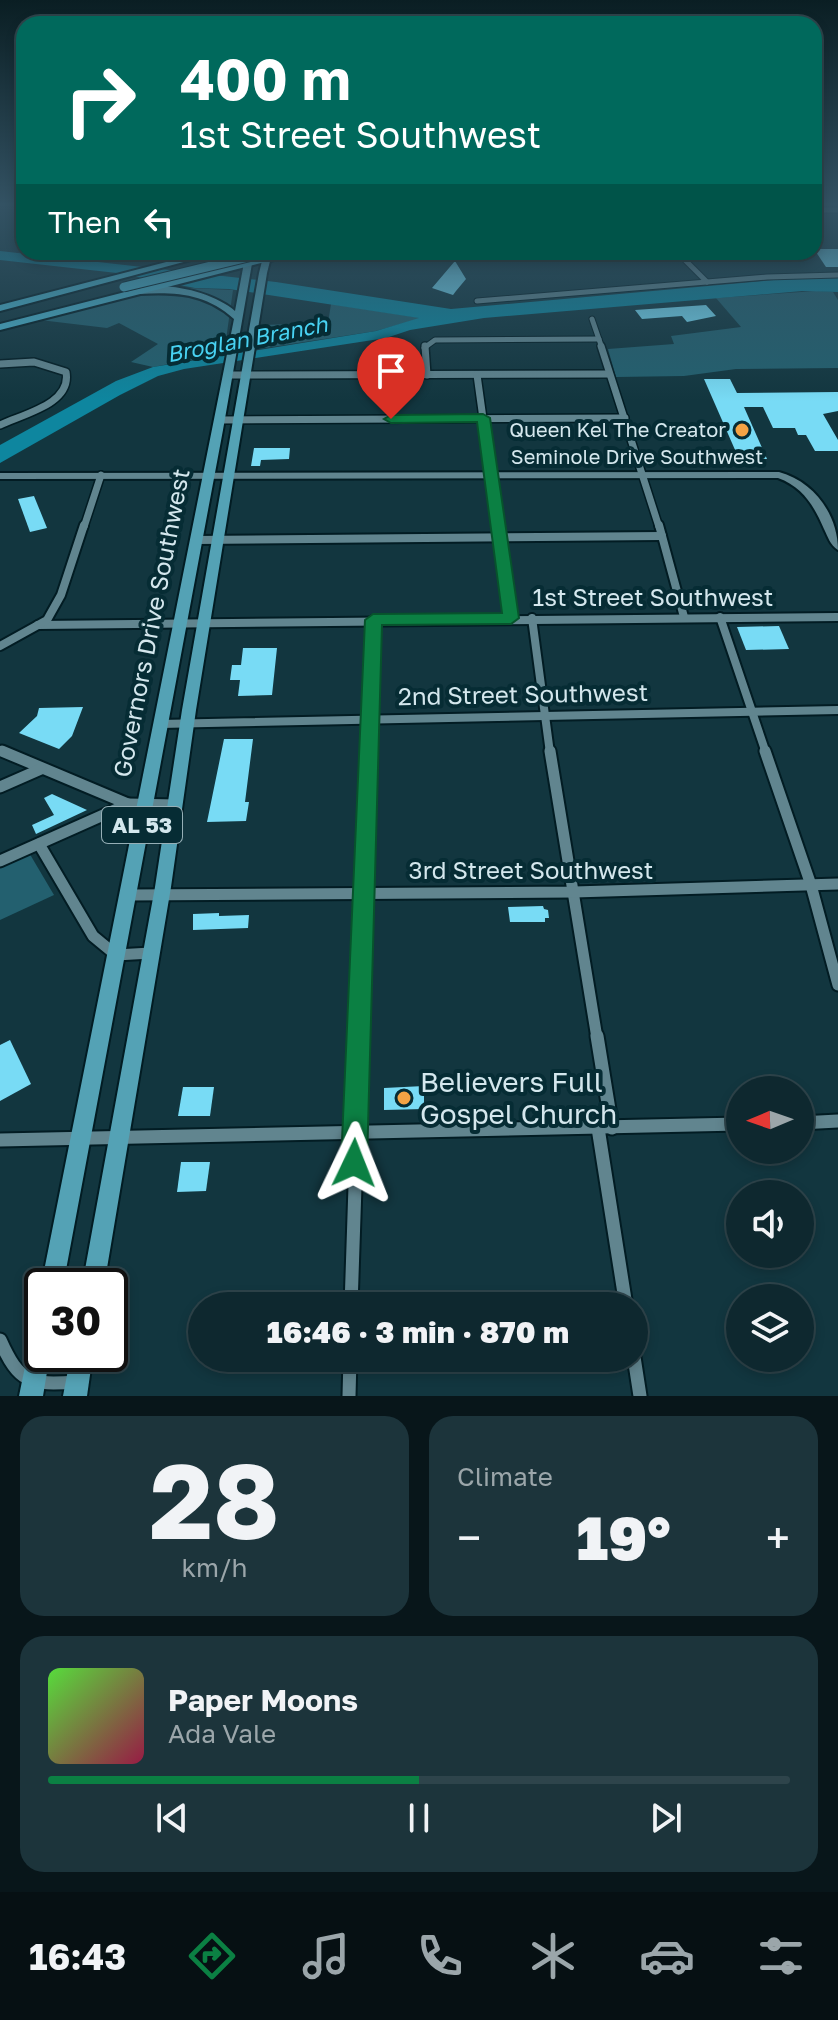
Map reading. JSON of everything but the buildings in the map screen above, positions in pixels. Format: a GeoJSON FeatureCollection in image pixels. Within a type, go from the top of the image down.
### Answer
{"type":"FeatureCollection","features":[{"type":"Feature","properties":{"kind":"highway"},"geometry":{"type":"LineString","coordinates":[[0,327],[154,270]]}},
{"type":"Feature","properties":{"kind":"highway"},"geometry":{"type":"LineString","coordinates":[[0,317],[185,270]]}},
{"type":"Feature","properties":{"kind":"highway"},"geometry":{"type":"LineString","coordinates":[[0,308],[190,270]]}},
{"type":"Feature","properties":{"kind":"highway"},"geometry":{"type":"LineString","coordinates":[[120,285],[154,286],[214,270]]}},
{"type":"Feature","properties":{"kind":"main road","name":"Governors Drive Southwest"},"geometry":{"type":"LineString","coordinates":[[55,1268],[231,363],[245,270]]}},
{"type":"Feature","properties":{"kind":"main road","name":"Governors Drive Southwest"},"geometry":{"type":"LineString","coordinates":[[96,1268],[263,270]]}},
{"type":"Feature","properties":{"kind":"main road"},"geometry":{"type":"LineString","coordinates":[[262,277],[271,270]]}},
{"type":"Feature","properties":{"kind":"main road"},"geometry":{"type":"LineString","coordinates":[[120,285],[194,292],[213,298],[237,317]]}},
{"type":"Feature","properties":{"kind":"street"},"geometry":{"type":"LineString","coordinates":[[695,270],[707,282]]}},
{"type":"Feature","properties":{"kind":"street"},"geometry":{"type":"LineString","coordinates":[[477,301],[707,282],[838,275]]}},
{"type":"Feature","properties":{"kind":"street"},"geometry":{"type":"LineString","coordinates":[[237,317],[256,316]]}},
{"type":"Feature","properties":{"kind":"street"},"geometry":{"type":"LineString","coordinates":[[592,319],[645,475],[684,617]]}},
{"type":"Feature","properties":{"kind":"street"},"geometry":{"type":"LineString","coordinates":[[427,375],[424,347],[435,340],[599,339]]}},
{"type":"Feature","properties":{"kind":"street"},"geometry":{"type":"LineString","coordinates":[[0,364],[32,361],[50,364],[66,372],[68,381],[65,393],[58,398],[0,425]]}},
{"type":"Feature","properties":{"kind":"street"},"geometry":{"type":"LineString","coordinates":[[231,363],[427,375],[609,374]]}},
{"type":"Feature","properties":{"kind":"street"},"geometry":{"type":"LineString","coordinates":[[477,375],[511,618]]}},
{"type":"Feature","properties":{"kind":"street"},"geometry":{"type":"LineString","coordinates":[[220,420],[625,418]]}},
{"type":"Feature","properties":{"kind":"street"},"geometry":{"type":"LineString","coordinates":[[0,646],[47,620],[61,595],[101,475]]}},
{"type":"Feature","properties":{"kind":"street","name":"Seminole Drive Southwest"},"geometry":{"type":"LineString","coordinates":[[0,476],[765,475],[793,479],[815,498],[838,546]]}},
{"type":"Feature","properties":{"kind":"street"},"geometry":{"type":"LineString","coordinates":[[196,540],[662,536]]}},
{"type":"Feature","properties":{"kind":"street"},"geometry":{"type":"LineString","coordinates":[[720,617],[811,885],[838,985]]}},
{"type":"Feature","properties":{"kind":"street","name":"1st Street Southwest"},"geometry":{"type":"LineString","coordinates":[[38,625],[838,617]]}},
{"type":"Feature","properties":{"kind":"street"},"geometry":{"type":"LineString","coordinates":[[532,618],[544,714],[574,892],[624,1292]]}},
{"type":"Feature","properties":{"kind":"street"},"geometry":{"type":"LineString","coordinates":[[351,1292],[373,620]]}},
{"type":"Feature","properties":{"kind":"street","name":"2nd Street Southwest"},"geometry":{"type":"LineString","coordinates":[[160,724],[838,710]]}},
{"type":"Feature","properties":{"kind":"street"},"geometry":{"type":"LineString","coordinates":[[0,750],[128,804],[176,805]]}},
{"type":"Feature","properties":{"kind":"street"},"geometry":{"type":"LineString","coordinates":[[0,787],[41,769]]}},
{"type":"Feature","properties":{"kind":"street"},"geometry":{"type":"LineString","coordinates":[[0,861],[128,804]]}},
{"type":"Feature","properties":{"kind":"street"},"geometry":{"type":"LineString","coordinates":[[39,844],[93,936],[116,955],[151,953]]}},
{"type":"Feature","properties":{"kind":"street","name":"3rd Street Southwest"},"geometry":{"type":"LineString","coordinates":[[128,895],[574,892],[838,884]]}},
{"type":"Feature","properties":{"kind":"street"},"geometry":{"type":"LineString","coordinates":[[814,1122],[838,1121]]}},
{"type":"Feature","properties":{"kind":"street"},"geometry":{"type":"LineString","coordinates":[[0,1140],[726,1124]]}},
{"type":"Feature","properties":{"kind":"street"},"geometry":{"type":"LineString","coordinates":[[0,1340],[17,1374],[32,1390],[76,1389]]}},
{"type":"Feature","properties":{"kind":"street"},"geometry":{"type":"LineString","coordinates":[[349,1396],[350,1372]]}},
{"type":"Feature","properties":{"kind":"street"},"geometry":{"type":"LineString","coordinates":[[636,1372],[640,1396]]}},
{"type":"Feature","properties":{"kind":"shaded area"},"geometry":{"type":"Polygon","coordinates":[[[91,270],[170,270],[276,282],[451,309],[808,277],[838,278],[838,292],[802,291],[484,318],[410,330],[386,338],[184,369],[158,376],[120,395],[0,463],[0,445],[116,381],[153,367],[376,331],[419,318],[229,289],[195,288],[91,270]]]}},
{"type":"Feature","properties":{"kind":"shaded area"},"geometry":{"type":"Polygon","coordinates":[[[162,287],[233,290],[224,354],[153,367],[131,362],[158,344],[119,323],[107,328],[40,320],[162,287]]]}},
{"type":"Feature","properties":{"kind":"shaded area"},"geometry":{"type":"Polygon","coordinates":[[[833,292],[838,300],[838,368],[736,369],[684,376],[616,377],[608,349],[674,344],[671,336],[741,327],[716,298],[833,292]]]}},
{"type":"Feature","properties":{"kind":"shaded area"},"geometry":{"type":"Polygon","coordinates":[[[331,304],[422,318],[376,331],[259,349],[262,325],[328,323],[331,304]]]}},
{"type":"Feature","properties":{"kind":"shaded area"},"geometry":{"type":"Polygon","coordinates":[[[28,851],[54,895],[0,920],[0,864],[28,851]]]}},
{"type":"Feature","properties":{"kind":"place","name":"Queen Kel The Creator"},"geometry":{"type":"Point","coordinates":[742,430]}},
{"type":"Feature","properties":{"kind":"place","name":"Believers Full Gospel Church"},"geometry":{"type":"Point","coordinates":[404,1098]}},
{"type":"Feature","properties":{"kind":"route"},"geometry":{"type":"LineString","coordinates":[[354,1163],[373,620],[511,618],[483,418],[391,419]]}},
{"type":"Feature","properties":{"kind":"water label","name":"Broglan Branch"},"geometry":{"type":"Point","coordinates":[247,339]}}]}
